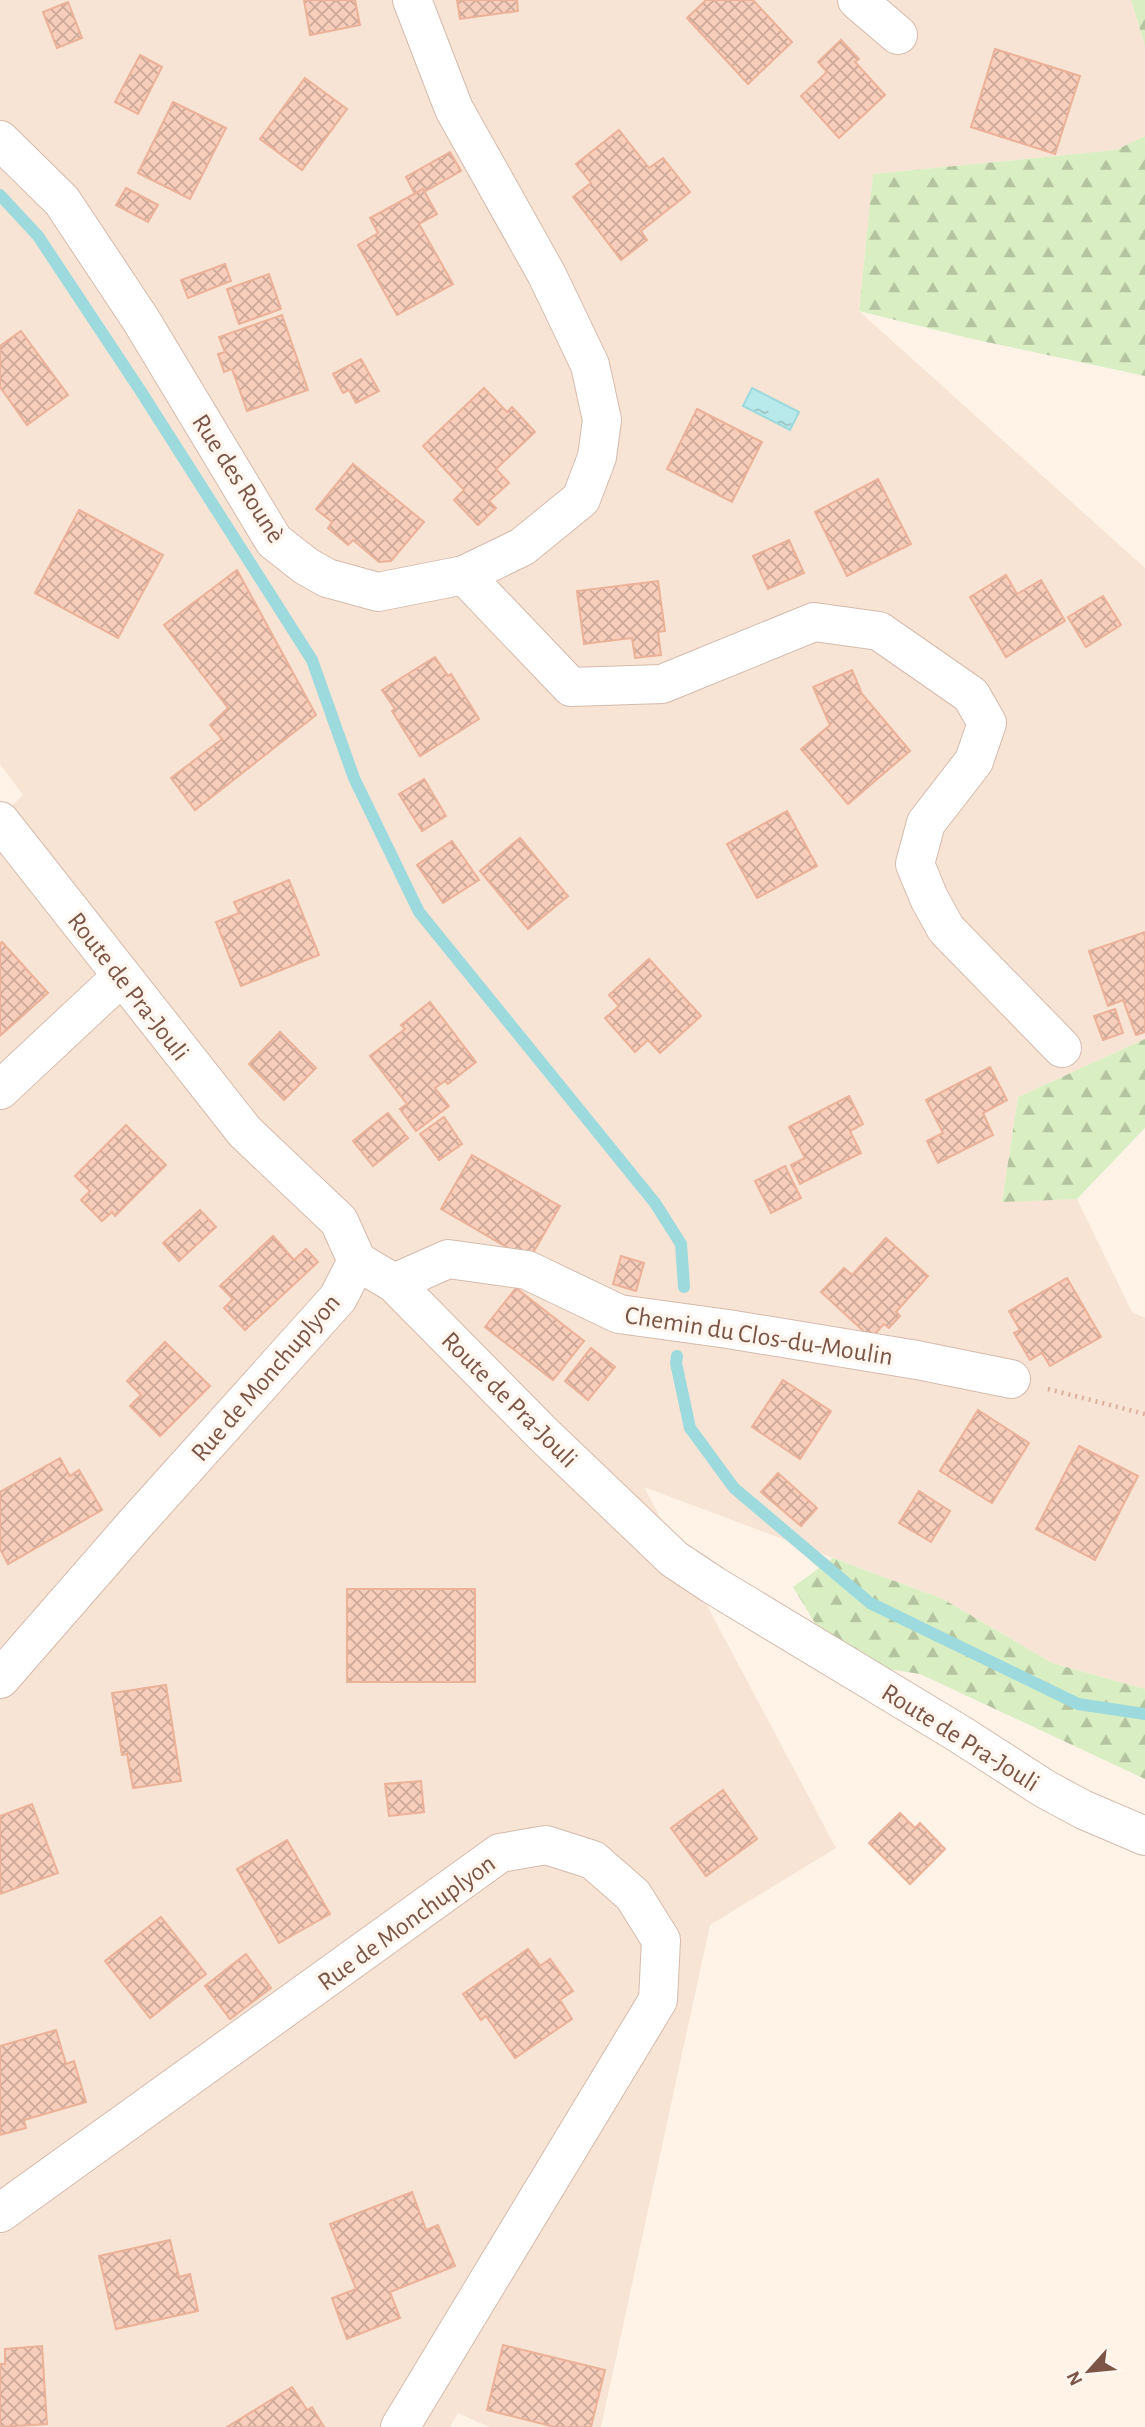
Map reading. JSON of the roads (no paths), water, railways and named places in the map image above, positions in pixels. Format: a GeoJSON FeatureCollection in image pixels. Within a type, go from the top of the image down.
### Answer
{"type":"FeatureCollection","features":[{"type":"Feature","properties":{"kind":"street","name":"Rue des Rounè"},"geometry":{"type":"LineString","coordinates":[[0,140],[62,201],[141,320],[274,541],[306,566],[327,578],[378,592],[464,575],[522,547],[581,499],[597,457],[603,420],[590,365],[547,275],[454,109],[412,0]]}},
{"type":"Feature","properties":{"kind":"street"},"geometry":{"type":"LineString","coordinates":[[857,0],[898,35]]}},
{"type":"Feature","properties":{"kind":"street"},"geometry":{"type":"LineString","coordinates":[[464,575],[571,687],[662,684],[814,622],[879,631],[971,695],[987,723],[974,761],[926,823],[915,864],[946,929],[1062,1048]]}},
{"type":"Feature","properties":{"kind":"street","name":"Route de Pra-Jouli"},"geometry":{"type":"LineString","coordinates":[[0,821],[244,1132],[339,1221],[357,1261],[394,1283],[543,1434],[674,1559],[713,1586],[958,1733],[1045,1789],[1084,1810],[1145,1836]]}},
{"type":"Feature","properties":{"kind":"street"},"geometry":{"type":"LineString","coordinates":[[0,1090],[121,977]]}},
{"type":"Feature","properties":{"kind":"street","name":"Chemin du Clos-du-Moulin"},"geometry":{"type":"LineString","coordinates":[[394,1283],[448,1259],[527,1270],[619,1314],[917,1360],[1011,1379]]}},
{"type":"Feature","properties":{"kind":"street","name":"Rue de Monchuplyon"},"geometry":{"type":"LineString","coordinates":[[0,1679],[338,1298],[357,1261]]}},
{"type":"Feature","properties":{"kind":"street","name":"Rue de Monchuplyon"},"geometry":{"type":"LineString","coordinates":[[0,2213],[500,1853],[546,1844],[593,1860],[633,1895],[661,1940],[658,2000],[400,2427]]}},
{"type":"Feature","properties":{"kind":"water"},"geometry":{"type":"Polygon","coordinates":[[[752,388],[799,412],[790,430],[743,406],[752,388]]]}},
{"type":"Feature","properties":{"kind":"waterway"},"geometry":{"type":"LineString","coordinates":[[0,195],[38,236],[312,660],[354,778],[419,912],[655,1203],[681,1244],[684,1287]]}},
{"type":"Feature","properties":{"kind":"waterway"},"geometry":{"type":"LineString","coordinates":[[677,1356],[676,1363],[690,1428],[734,1488],[870,1603],[1078,1704],[1145,1714]]}}]}
